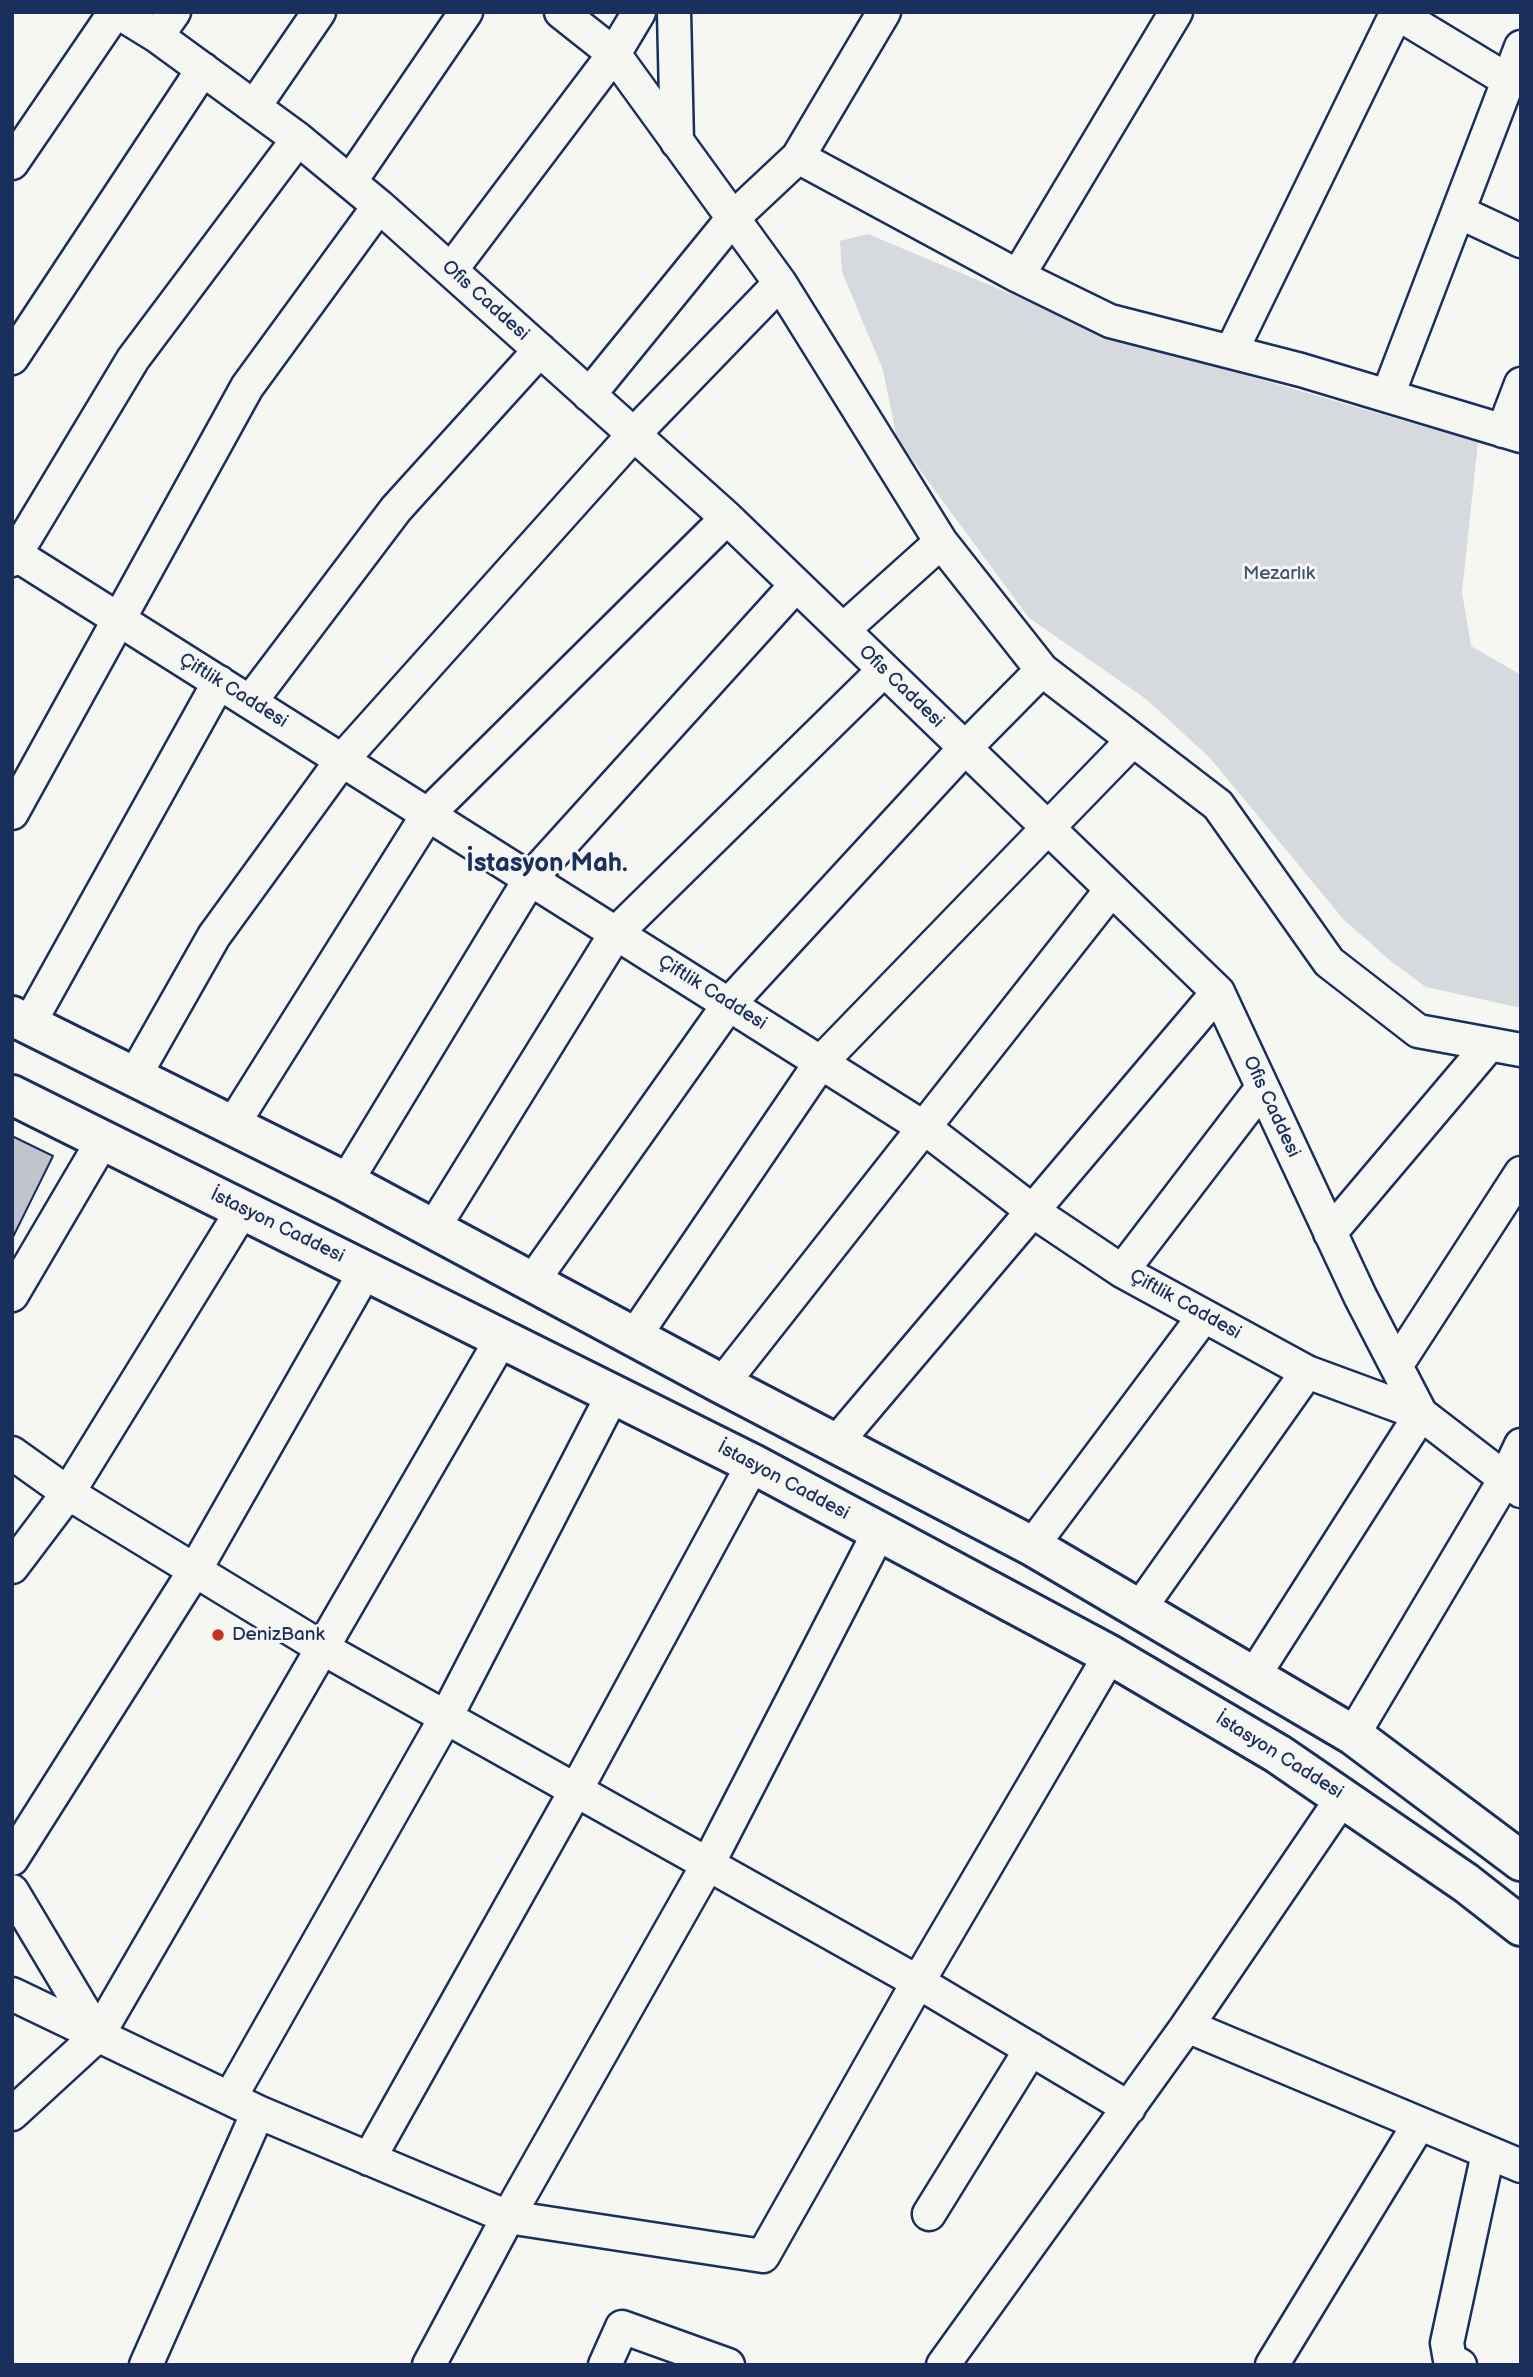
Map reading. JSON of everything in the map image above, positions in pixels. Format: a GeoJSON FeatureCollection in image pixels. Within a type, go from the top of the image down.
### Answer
{"type":"FeatureCollection","features":[{"type":"Feature","properties":{"kind":"main road"},"geometry":{"type":"LineString","coordinates":[[20,1020],[346,1182],[835,1444],[1032,1546],[1255,1674],[1353,1735],[1521,1861]]}},
{"type":"Feature","properties":{"kind":"main road","name":"İstasyon Caddesi"},"geometry":{"type":"LineString","coordinates":[[12,1095],[752,1464],[1110,1655],[1268,1747],[1466,1883],[1521,1926]]}},
{"type":"Feature","properties":{"kind":"street","name":"Ofis Caddesi"},"geometry":{"type":"LineString","coordinates":[[117,12],[166,24],[203,69],[298,139],[451,270],[727,518],[1046,830],[1217,992],[1330,1233],[1421,1414],[1513,1485]]}},
{"type":"Feature","properties":{"kind":"street"},"geometry":{"type":"LineString","coordinates":[[12,163],[117,12]]}},
{"type":"Feature","properties":{"kind":"street"},"geometry":{"type":"LineString","coordinates":[[254,107],[319,12]]}},
{"type":"Feature","properties":{"kind":"street"},"geometry":{"type":"LineString","coordinates":[[350,182],[466,12]]}},
{"type":"Feature","properties":{"kind":"street"},"geometry":{"type":"LineString","coordinates":[[561,12],[614,54],[780,283],[941,542],[1042,670],[1218,805],[1329,962],[1418,1031],[1521,1050]]}},
{"type":"Feature","properties":{"kind":"street"},"geometry":{"type":"LineString","coordinates":[[451,270],[614,54],[639,12]]}},
{"type":"Feature","properties":{"kind":"street"},"geometry":{"type":"LineString","coordinates":[[674,12],[677,142]]}},
{"type":"Feature","properties":{"kind":"street"},"geometry":{"type":"LineString","coordinates":[[589,395],[733,218],[798,157],[884,12]]}},
{"type":"Feature","properties":{"kind":"street"},"geometry":{"type":"LineString","coordinates":[[1018,276],[1176,12]]}},
{"type":"Feature","properties":{"kind":"street"},"geometry":{"type":"LineString","coordinates":[[1231,352],[1396,13],[1509,80]]}},
{"type":"Feature","properties":{"kind":"street"},"geometry":{"type":"LineString","coordinates":[[1388,396],[1521,47]]}},
{"type":"Feature","properties":{"kind":"street"},"geometry":{"type":"LineString","coordinates":[[12,358],[203,69]]}},
{"type":"Feature","properties":{"kind":"street"},"geometry":{"type":"LineString","coordinates":[[13,555],[133,359],[298,139]]}},
{"type":"Feature","properties":{"kind":"street"},"geometry":{"type":"LineString","coordinates":[[798,157],[1018,276],[1110,321],[1231,352],[1512,433],[1521,384]]}},
{"type":"Feature","properties":{"kind":"street"},"geometry":{"type":"LineString","coordinates":[[12,813],[117,618],[247,387],[379,206]]}},
{"type":"Feature","properties":{"kind":"street"},"geometry":{"type":"LineString","coordinates":[[1459,212],[1521,241]]}},
{"type":"Feature","properties":{"kind":"street"},"geometry":{"type":"LineString","coordinates":[[134,1077],[214,936],[342,760],[634,434],[780,283]]}},
{"type":"Feature","properties":{"kind":"street"},"geometry":{"type":"LineString","coordinates":[[250,702],[396,509],[540,350]]}},
{"type":"Feature","properties":{"kind":"street"},"geometry":{"type":"LineString","coordinates":[[232,1126],[428,814],[727,518]]}},
{"type":"Feature","properties":{"kind":"street"},"geometry":{"type":"LineString","coordinates":[[843,630],[941,542]]}},
{"type":"Feature","properties":{"kind":"street","name":"Çiftlik Caddesi"},"geometry":{"type":"LineString","coordinates":[[13,555],[219,682],[926,1129],[1034,1212],[1122,1270],[1307,1372],[1421,1414]]}},
{"type":"Feature","properties":{"kind":"street"},"geometry":{"type":"LineString","coordinates":[[346,1182],[530,879],[796,585]]}},
{"type":"Feature","properties":{"kind":"street"},"geometry":{"type":"LineString","coordinates":[[433,1229],[616,933],[884,670]]}},
{"type":"Feature","properties":{"kind":"street"},"geometry":{"type":"LineString","coordinates":[[533,1282],[729,1004],[964,749],[1042,670]]}},
{"type":"Feature","properties":{"kind":"street"},"geometry":{"type":"LineString","coordinates":[[20,1020],[219,682]]}},
{"type":"Feature","properties":{"kind":"street"},"geometry":{"type":"LineString","coordinates":[[634,1337],[821,1062],[1133,740]]}},
{"type":"Feature","properties":{"kind":"street"},"geometry":{"type":"LineString","coordinates":[[722,1384],[926,1129],[1111,890]]}},
{"type":"Feature","properties":{"kind":"street"},"geometry":{"type":"LineString","coordinates":[[835,1444],[1034,1212],[1217,992]]}},
{"type":"Feature","properties":{"kind":"street"},"geometry":{"type":"LineString","coordinates":[[1330,1233],[1489,1045]]}},
{"type":"Feature","properties":{"kind":"street"},"geometry":{"type":"LineString","coordinates":[[1122,1270],[1262,1087]]}},
{"type":"Feature","properties":{"kind":"street"},"geometry":{"type":"LineString","coordinates":[[12,1295],[103,1140]]}},
{"type":"Feature","properties":{"kind":"street"},"geometry":{"type":"LineString","coordinates":[[1396,1366],[1521,1173]]}},
{"type":"Feature","properties":{"kind":"street"},"geometry":{"type":"LineString","coordinates":[[12,1567],[68,1493],[243,1209]]}},
{"type":"Feature","properties":{"kind":"street"},"geometry":{"type":"LineString","coordinates":[[12,1859],[195,1570],[366,1270]]}},
{"type":"Feature","properties":{"kind":"street"},"geometry":{"type":"LineString","coordinates":[[1032,1546],[1204,1316]]}},
{"type":"Feature","properties":{"kind":"street"},"geometry":{"type":"LineString","coordinates":[[12,2114],[98,2035],[502,1338]]}},
{"type":"Feature","properties":{"kind":"street"},"geometry":{"type":"LineString","coordinates":[[1140,1608],[1307,1372]]}},
{"type":"Feature","properties":{"kind":"street"},"geometry":{"type":"LineString","coordinates":[[230,2098],[446,1717],[614,1394]]}},
{"type":"Feature","properties":{"kind":"street"},"geometry":{"type":"LineString","coordinates":[[1255,1674],[1421,1414]]}},
{"type":"Feature","properties":{"kind":"street"},"geometry":{"type":"LineString","coordinates":[[1353,1735],[1513,1485],[1521,1445]]}},
{"type":"Feature","properties":{"kind":"street"},"geometry":{"type":"LineString","coordinates":[[12,1453],[68,1493],[324,1648],[918,1982],[1129,2108]]}},
{"type":"Feature","properties":{"kind":"street"},"geometry":{"type":"LineString","coordinates":[[369,2159],[576,1790],[752,1464]]}},
{"type":"Feature","properties":{"kind":"street"},"geometry":{"type":"LineString","coordinates":[[429,2365],[508,2217],[708,1864],[879,1532]]}},
{"type":"Feature","properties":{"kind":"street"},"geometry":{"type":"LineString","coordinates":[[12,1994],[258,2112],[508,2217],[763,2256],[918,1982],[1110,1655]]}},
{"type":"Feature","properties":{"kind":"street"},"geometry":{"type":"LineString","coordinates":[[943,2365],[1188,2026],[1343,1797]]}},
{"type":"Feature","properties":{"kind":"street"},"geometry":{"type":"LineString","coordinates":[[12,1891],[98,2035]]}},
{"type":"Feature","properties":{"kind":"street"},"geometry":{"type":"LineString","coordinates":[[1188,2026],[1521,2166]]}},
{"type":"Feature","properties":{"kind":"street"},"geometry":{"type":"LineString","coordinates":[[929,2214],[1031,2049]]}},
{"type":"Feature","properties":{"kind":"street"},"geometry":{"type":"LineString","coordinates":[[146,2365],[258,2112]]}},
{"type":"Feature","properties":{"kind":"street"},"geometry":{"type":"LineString","coordinates":[[1272,2365],[1419,2124]]}},
{"type":"Feature","properties":{"kind":"street"},"geometry":{"type":"LineString","coordinates":[[1460,2365],[1450,2360],[1447,2343],[1488,2153]]}},
{"type":"Feature","properties":{"kind":"street"},"geometry":{"type":"LineString","coordinates":[[605,2365],[622,2327],[728,2365]]}},
{"type":"Feature","properties":{"kind":"green space","name":"Mezarlık"},"geometry":{"type":"Polygon","coordinates":[[[868,234],[1116,338],[1478,442],[1462,592],[1471,646],[1521,675],[1521,1008],[1426,987],[1392,962],[1344,920],[1210,758],[1146,699],[1029,618],[897,439],[883,370],[842,272],[840,241],[868,234]]]}},
{"type":"Feature","properties":{"kind":"building"},"geometry":{"type":"Polygon","coordinates":[[[12,1136],[53,1156],[12,1239],[12,1136]]]}},
{"type":"Feature","properties":{"kind":"place","name":"DenizBank"},"geometry":{"type":"Point","coordinates":[218,1635]}},
{"type":"Feature","properties":{"kind":"district","name":"İstasyon Mah."},"geometry":{"type":"Point","coordinates":[547,864]}}]}
